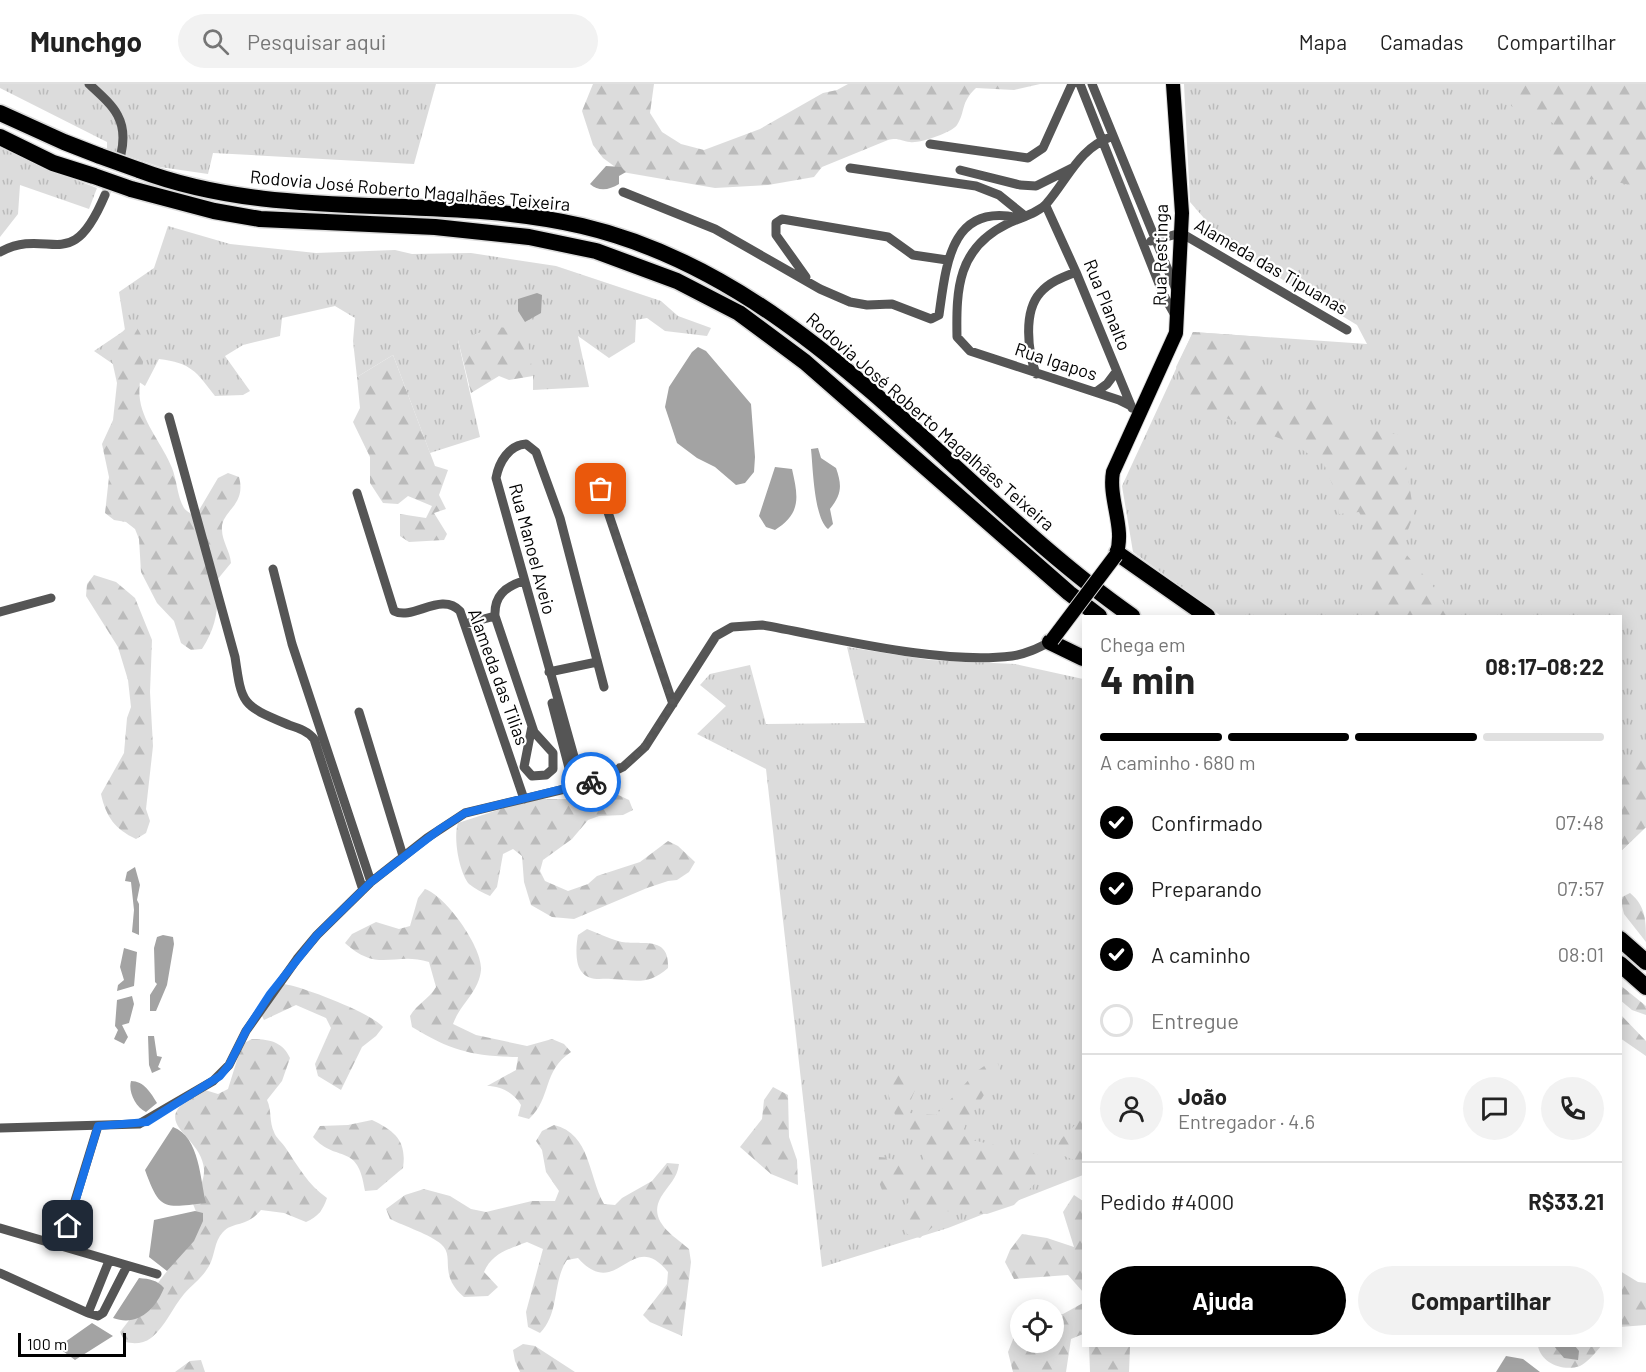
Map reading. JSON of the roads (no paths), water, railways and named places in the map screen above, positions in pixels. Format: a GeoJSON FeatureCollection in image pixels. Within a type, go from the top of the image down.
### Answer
{"type":"FeatureCollection","features":[{"type":"Feature","properties":{"kind":"highway","name":"Rodovia José Roberto Magalhães Teixeira"},"geometry":{"type":"LineString","coordinates":[[0,112],[64,142],[139,170],[228,193],[300,203],[500,214],[581,226],[619,237],[674,258],[726,283],[821,350],[1081,578],[1131,615]]}},
{"type":"Feature","properties":{"kind":"highway","name":"Rodovia José Roberto Magalhães Teixeira"},"geometry":{"type":"LineString","coordinates":[[0,137],[53,163],[131,189],[214,211],[260,219],[435,227],[529,237],[596,251],[677,281],[738,313],[805,362],[1060,585],[1098,615]]}},
{"type":"Feature","properties":{"kind":"highway"},"geometry":{"type":"LineString","coordinates":[[1117,554],[1206,615]]}},
{"type":"Feature","properties":{"kind":"highway"},"geometry":{"type":"LineString","coordinates":[[1051,641],[1082,657]]}},
{"type":"Feature","properties":{"kind":"highway"},"geometry":{"type":"LineString","coordinates":[[1622,941],[1646,962]]}},
{"type":"Feature","properties":{"kind":"highway"},"geometry":{"type":"LineString","coordinates":[[1622,965],[1646,987]]}},
{"type":"Feature","properties":{"kind":"main road","name":"Rua Restinga"},"geometry":{"type":"LineString","coordinates":[[1117,554],[1119,538],[1110,486],[1113,472],[1134,412],[1174,342],[1180,300],[1182,213],[1173,84]]}},
{"type":"Feature","properties":{"kind":"main road"},"geometry":{"type":"LineString","coordinates":[[1051,641],[1117,554]]}},
{"type":"Feature","properties":{"kind":"street"},"geometry":{"type":"LineString","coordinates":[[89,84],[111,104],[119,117],[123,130],[121,154]]}},
{"type":"Feature","properties":{"kind":"street"},"geometry":{"type":"LineString","coordinates":[[930,144],[1029,158],[1043,148],[1072,84]]}},
{"type":"Feature","properties":{"kind":"street"},"geometry":{"type":"LineString","coordinates":[[1080,84],[1163,294],[1177,319]]}},
{"type":"Feature","properties":{"kind":"street"},"geometry":{"type":"LineString","coordinates":[[1092,84],[1180,300]]}},
{"type":"Feature","properties":{"kind":"street"},"geometry":{"type":"LineString","coordinates":[[623,192],[715,229],[850,302],[867,305],[892,304],[936,319],[939,315],[950,250],[972,224],[1000,214],[1022,217],[1046,206],[1085,152],[1101,140],[1113,135]]}},
{"type":"Feature","properties":{"kind":"street"},"geometry":{"type":"LineString","coordinates":[[850,168],[976,186],[999,195],[1022,217]]}},
{"type":"Feature","properties":{"kind":"street"},"geometry":{"type":"LineString","coordinates":[[960,170],[1020,185],[1036,186],[1072,168]]}},
{"type":"Feature","properties":{"kind":"street"},"geometry":{"type":"LineString","coordinates":[[0,252],[8,248],[31,245],[66,245],[87,230],[105,195]]}},
{"type":"Feature","properties":{"kind":"street","name":"Rua Planalto"},"geometry":{"type":"LineString","coordinates":[[1046,206],[1134,412]]}},
{"type":"Feature","properties":{"kind":"street","name":"Rua Igapos"},"geometry":{"type":"LineString","coordinates":[[1022,217],[986,237],[974,250],[960,278],[957,336],[970,351],[1096,393],[1134,412]]}},
{"type":"Feature","properties":{"kind":"street"},"geometry":{"type":"LineString","coordinates":[[808,281],[776,235],[776,223],[782,219],[888,237],[913,255],[947,260]]}},
{"type":"Feature","properties":{"kind":"street","name":"Alameda das Tipuanas"},"geometry":{"type":"LineString","coordinates":[[1143,244],[1181,233],[1347,330]]}},
{"type":"Feature","properties":{"kind":"street"},"geometry":{"type":"LineString","coordinates":[[1036,374],[1030,351],[1031,312],[1034,302],[1040,292],[1053,282],[1076,272]]}},
{"type":"Feature","properties":{"kind":"street"},"geometry":{"type":"LineString","coordinates":[[1096,393],[1116,372]]}},
{"type":"Feature","properties":{"kind":"street"},"geometry":{"type":"LineString","coordinates":[[170,417],[235,657],[241,695],[248,705],[303,730],[314,739],[363,890]]}},
{"type":"Feature","properties":{"kind":"street","name":"Rua Manoel Aveio"},"geometry":{"type":"LineString","coordinates":[[578,786],[549,672],[520,582],[496,478],[498,468],[508,453],[519,445],[526,444],[536,452],[560,518],[604,687]]}},
{"type":"Feature","properties":{"kind":"street"},"geometry":{"type":"LineString","coordinates":[[593,468],[673,704]]}},
{"type":"Feature","properties":{"kind":"street","name":"Alameda das Tilias"},"geometry":{"type":"LineString","coordinates":[[357,494],[394,610],[402,613],[433,606],[451,605],[458,609],[524,799]]}},
{"type":"Feature","properties":{"kind":"street"},"geometry":{"type":"LineString","coordinates":[[273,569],[292,644],[371,882]]}},
{"type":"Feature","properties":{"kind":"street"},"geometry":{"type":"LineString","coordinates":[[532,726],[524,767],[532,776],[542,776],[553,769],[554,759],[532,726],[495,616],[497,599],[502,590],[520,582],[578,786]]}},
{"type":"Feature","properties":{"kind":"street"},"geometry":{"type":"LineString","coordinates":[[0,612],[51,598]]}},
{"type":"Feature","properties":{"kind":"street"},"geometry":{"type":"LineString","coordinates":[[465,624],[495,616]]}},
{"type":"Feature","properties":{"kind":"street"},"geometry":{"type":"LineString","coordinates":[[0,1128],[98,1126],[147,1122],[220,1076],[229,1065],[246,1031],[270,994],[317,935],[371,882],[403,856],[465,813],[604,778],[636,757],[717,636],[732,627],[762,625],[953,656],[1011,656],[1023,654],[1051,641]]}},
{"type":"Feature","properties":{"kind":"street"},"geometry":{"type":"LineString","coordinates":[[549,672],[597,662]]}},
{"type":"Feature","properties":{"kind":"street"},"geometry":{"type":"LineString","coordinates":[[359,712],[403,856]]}},
{"type":"Feature","properties":{"kind":"street"},"geometry":{"type":"LineString","coordinates":[[61,1246],[98,1126]]}},
{"type":"Feature","properties":{"kind":"street"},"geometry":{"type":"LineString","coordinates":[[0,1228],[157,1274]]}},
{"type":"Feature","properties":{"kind":"street"},"geometry":{"type":"LineString","coordinates":[[88,1313],[109,1261]]}},
{"type":"Feature","properties":{"kind":"street"},"geometry":{"type":"LineString","coordinates":[[0,1273],[98,1316],[103,1313],[127,1266]]}},
{"type":"Feature","properties":{"kind":"tunnel"},"geometry":{"type":"LineString","coordinates":[[105,195],[119,159]]}}]}
